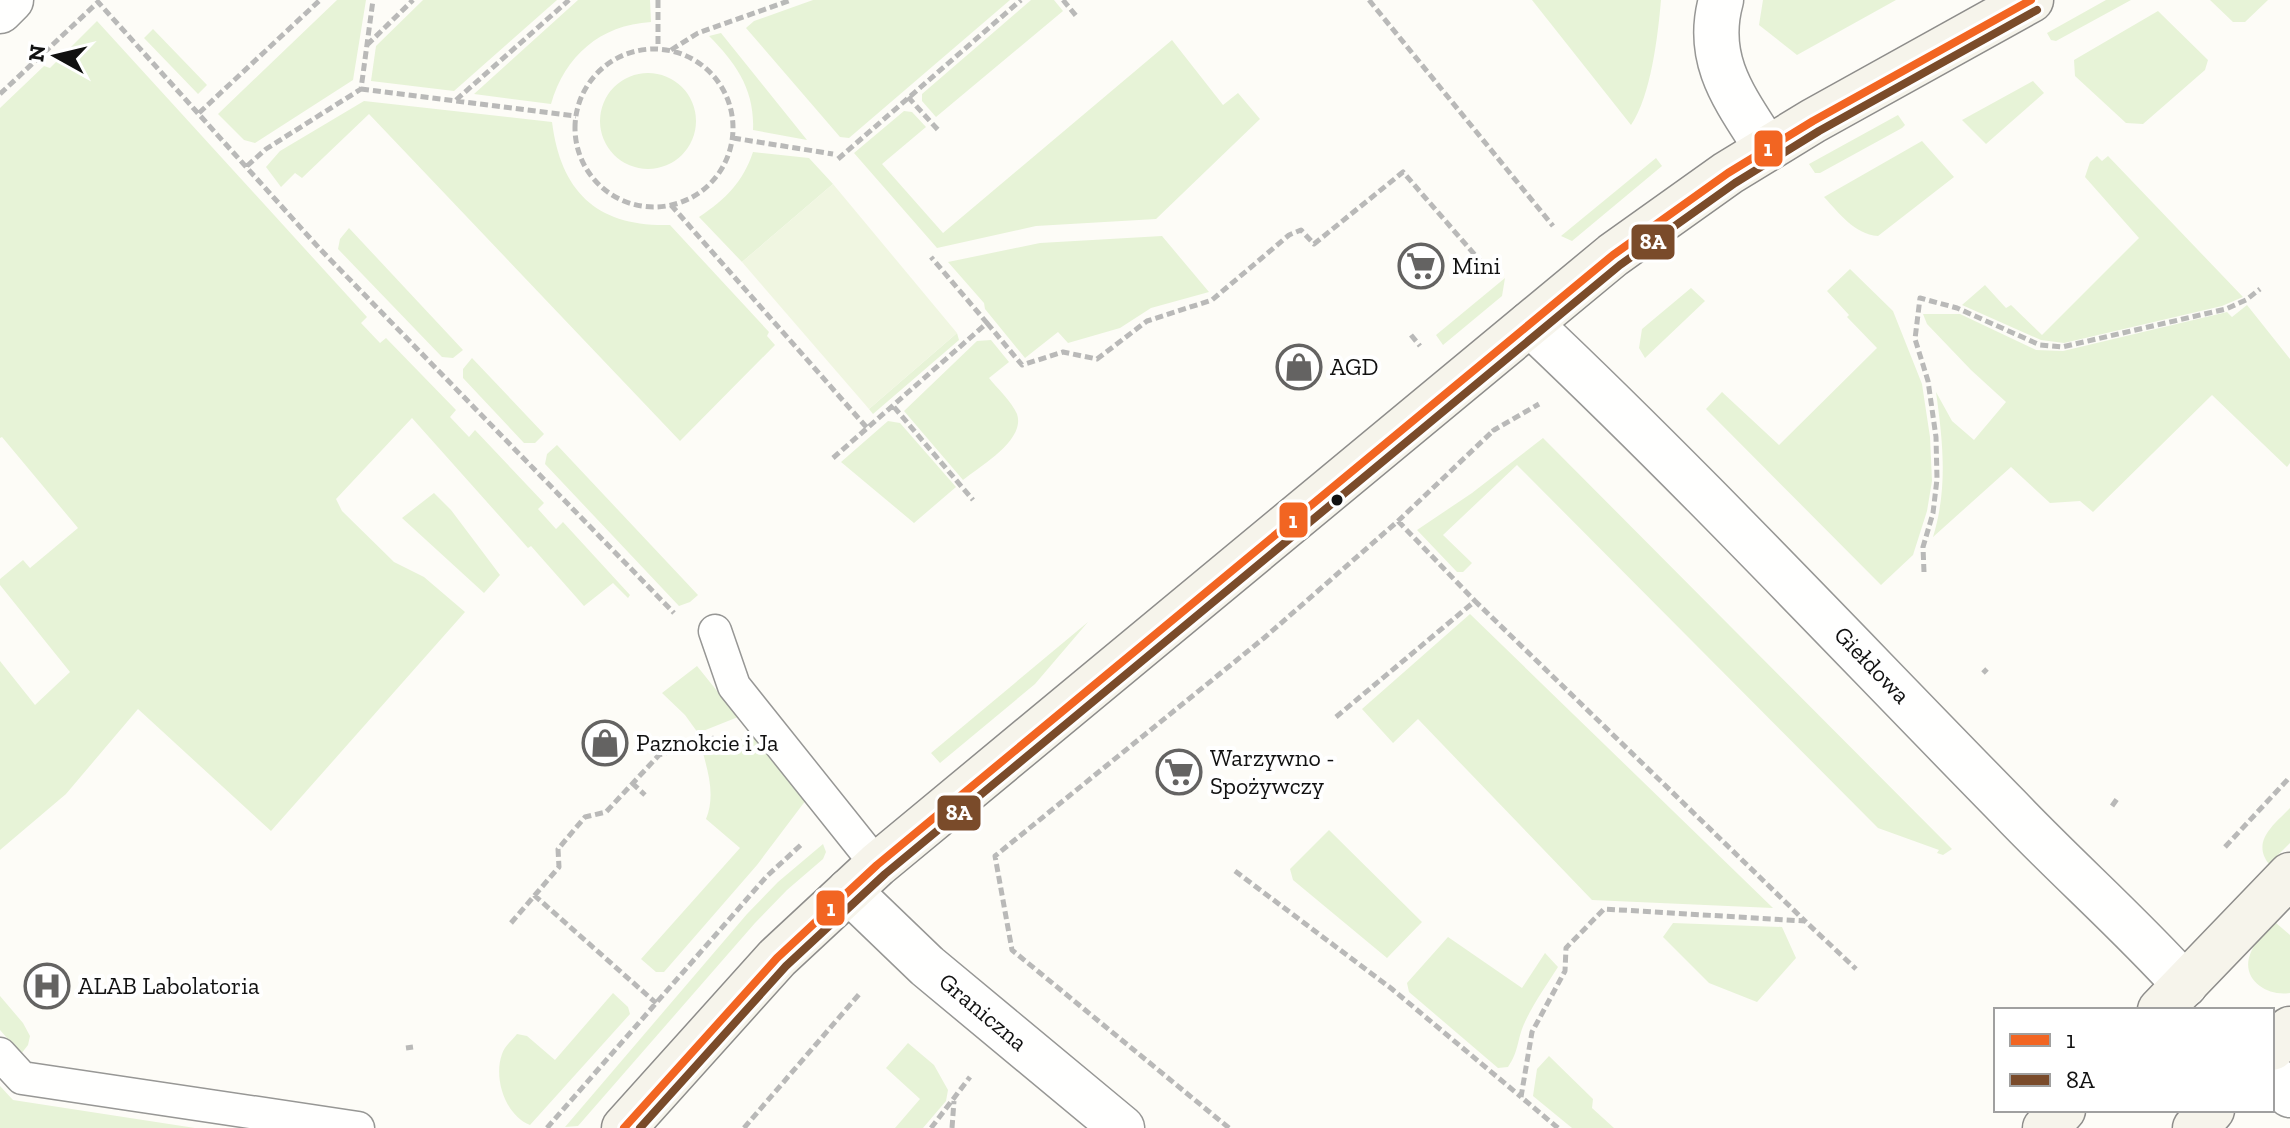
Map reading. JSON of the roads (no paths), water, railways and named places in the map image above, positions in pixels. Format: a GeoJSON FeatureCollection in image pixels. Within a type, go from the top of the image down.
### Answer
{"type":"FeatureCollection","features":[{"type":"Feature","properties":{"kind":"street"},"geometry":{"type":"LineString","coordinates":[[0,11],[11,0]]}},
{"type":"Feature","properties":{"kind":"street"},"geometry":{"type":"LineString","coordinates":[[1721,0],[1715,42],[1718,62],[1732,93],[1767,149]]}},
{"type":"Feature","properties":{"kind":"street"},"geometry":{"type":"LineString","coordinates":[[624,1128],[777,958],[863,878],[1666,214],[1767,149],[2031,0]]}},
{"type":"Feature","properties":{"kind":"street","name":"Giełdowa"},"geometry":{"type":"LineString","coordinates":[[1530,324],[1850,642],[2011,811],[2102,898],[2184,1002]]}},
{"type":"Feature","properties":{"kind":"street"},"geometry":{"type":"LineString","coordinates":[[2184,1002],[2290,875]]}},
{"type":"Feature","properties":{"kind":"street","name":"Graniczna"},"geometry":{"type":"LineString","coordinates":[[863,878],[927,966],[1122,1128]]}},
{"type":"Feature","properties":{"kind":"street"},"geometry":{"type":"LineString","coordinates":[[2274,1046],[2290,1029]]}},
{"type":"Feature","properties":{"kind":"street"},"geometry":{"type":"LineString","coordinates":[[2274,1078],[2290,1095]]}},
{"type":"Feature","properties":{"kind":"street"},"geometry":{"type":"LineString","coordinates":[[2045,1128],[2061,1112]]}},
{"type":"Feature","properties":{"kind":"street"},"geometry":{"type":"LineString","coordinates":[[2195,1128],[2210,1112]]}},
{"type":"Feature","properties":{"kind":"lane"},"geometry":{"type":"LineString","coordinates":[[715,631],[734,686],[863,878]]}},
{"type":"Feature","properties":{"kind":"lane"},"geometry":{"type":"LineString","coordinates":[[0,1054],[22,1078],[358,1128]]}},
{"type":"Feature","properties":{"kind":"place","name":"Mini"},"geometry":{"type":"Point","coordinates":[1421,266]}},
{"type":"Feature","properties":{"kind":"place","name":"AGD"},"geometry":{"type":"Point","coordinates":[1299,367]}},
{"type":"Feature","properties":{"kind":"place","name":"Paznokcie i Ja"},"geometry":{"type":"Point","coordinates":[605,743]}},
{"type":"Feature","properties":{"kind":"place","name":"Warzywno - Spożywczy"},"geometry":{"type":"Point","coordinates":[1179,772]}},
{"type":"Feature","properties":{"kind":"place","name":"ALAB Labolatoria"},"geometry":{"type":"Point","coordinates":[47,986]}}]}
